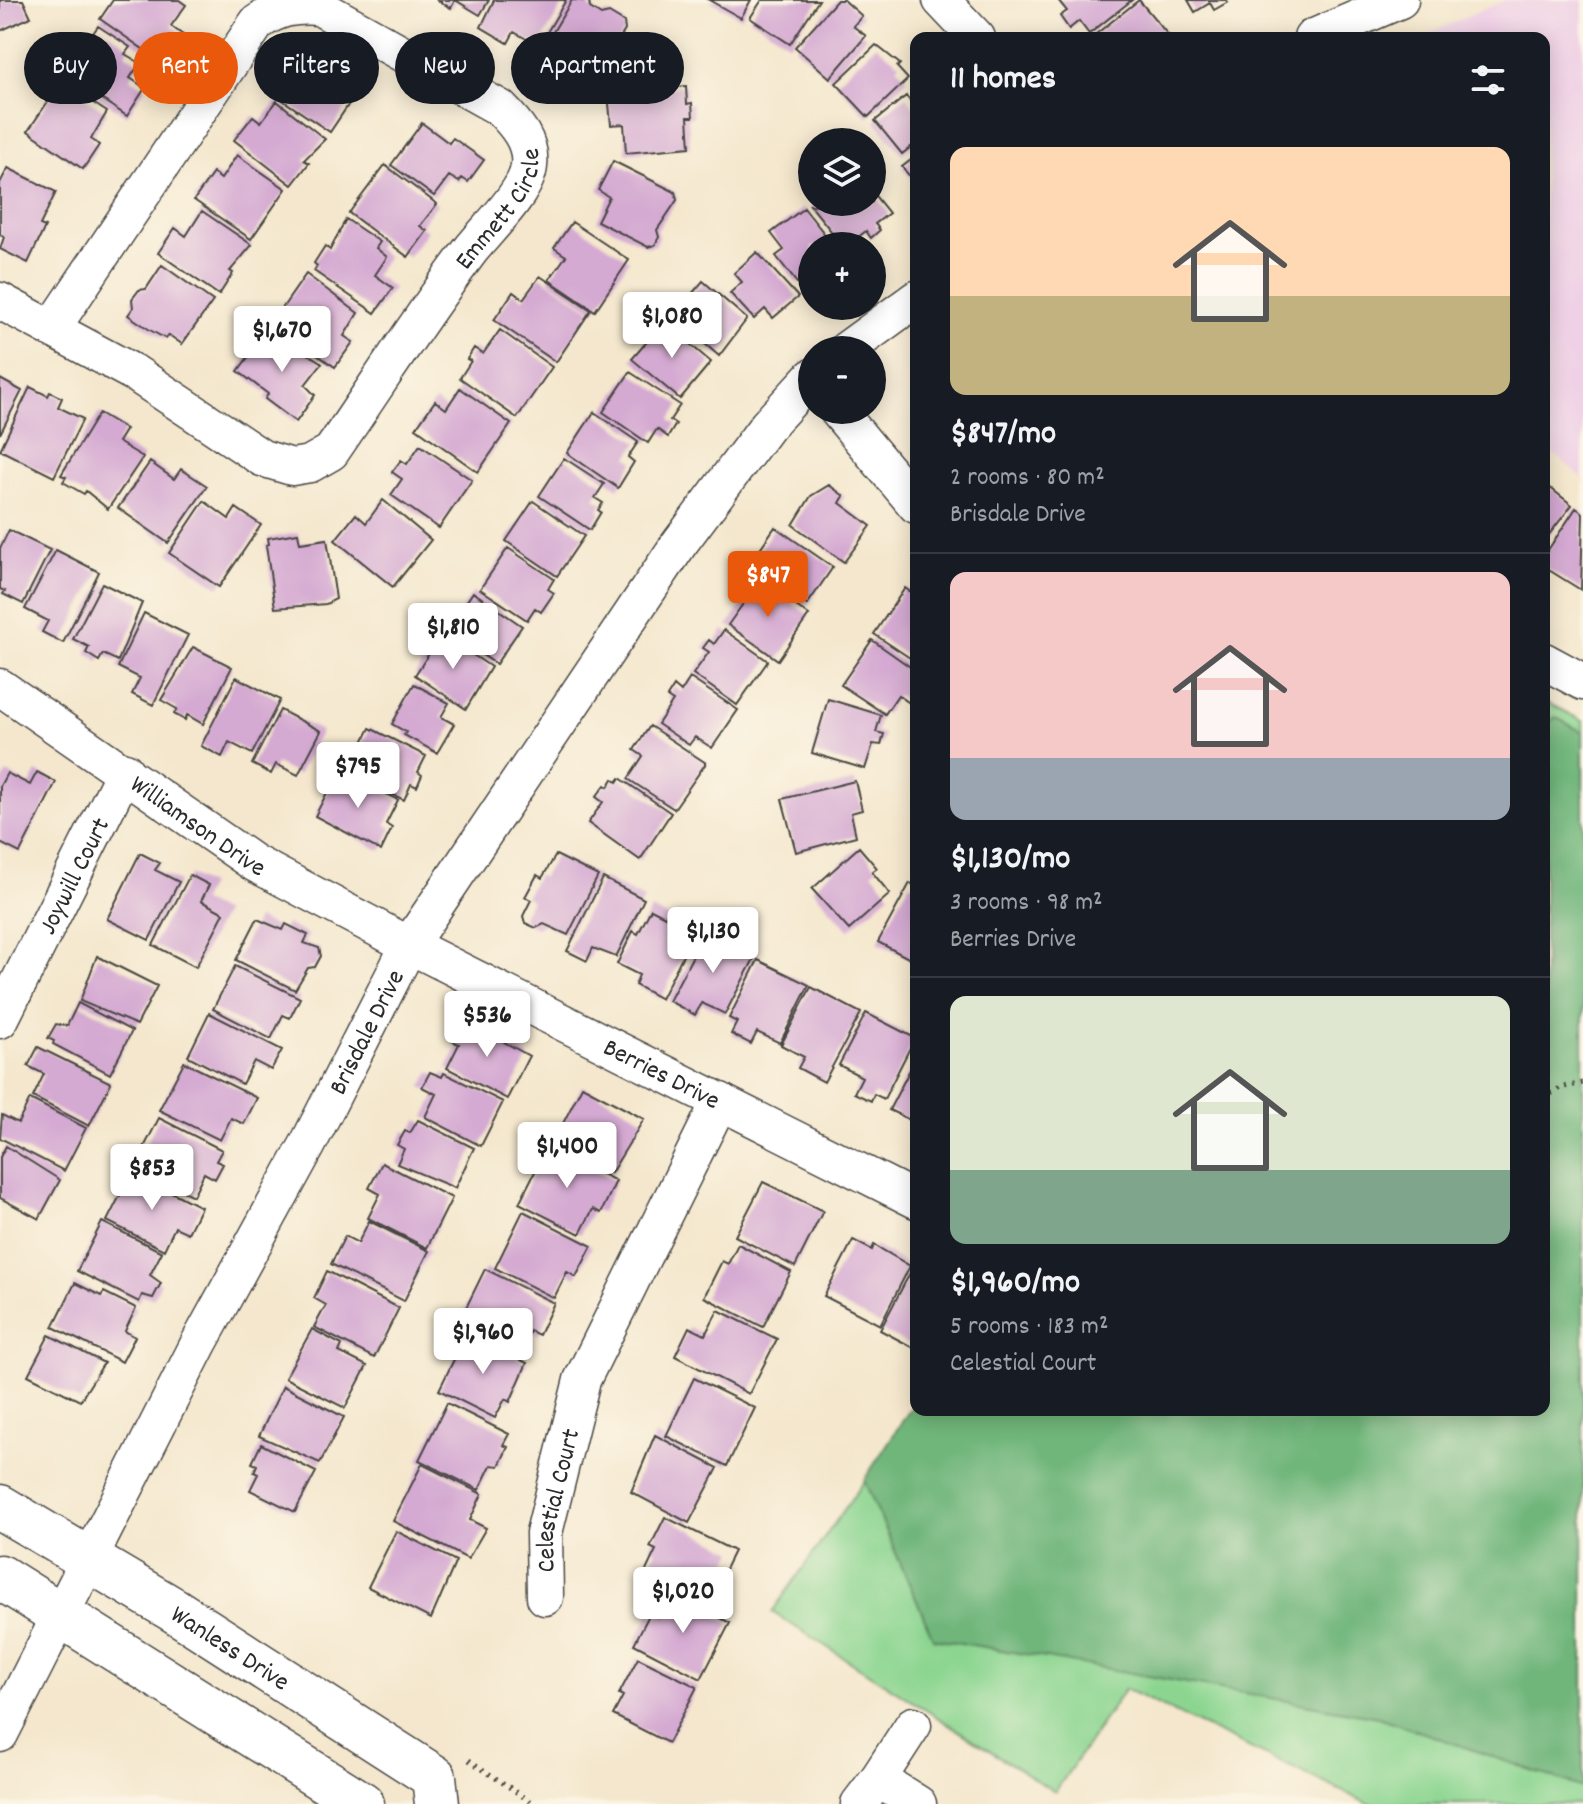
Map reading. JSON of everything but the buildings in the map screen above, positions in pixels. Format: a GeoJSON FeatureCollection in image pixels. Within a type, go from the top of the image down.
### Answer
{"type":"FeatureCollection","features":[{"type":"Feature","properties":{"kind":"main road","name":"Wanless Drive"},"geometry":{"type":"LineString","coordinates":[[0,1507],[286,1679],[434,1777],[437,1804]]}},
{"type":"Feature","properties":{"kind":"main road"},"geometry":{"type":"LineString","coordinates":[[0,1577],[362,1804]]}},
{"type":"Feature","properties":{"kind":"street"},"geometry":{"type":"LineString","coordinates":[[941,0],[971,32]]}},
{"type":"Feature","properties":{"kind":"street"},"geometry":{"type":"LineString","coordinates":[[1326,32],[1400,0]]}},
{"type":"Feature","properties":{"kind":"street","name":"Emmett Circle"},"geometry":{"type":"LineString","coordinates":[[0,301],[136,374],[262,458],[292,467],[310,464],[331,452],[470,251],[512,199],[530,168],[527,145],[517,124],[500,108],[319,7],[295,5],[274,11],[257,23],[53,327]]}},
{"type":"Feature","properties":{"kind":"street"},"geometry":{"type":"LineString","coordinates":[[865,336],[910,303]]}},
{"type":"Feature","properties":{"kind":"street","name":"Brisdale Drive"},"geometry":{"type":"LineString","coordinates":[[0,1734],[409,945],[679,544],[767,426],[798,394]]}},
{"type":"Feature","properties":{"kind":"street"},"geometry":{"type":"LineString","coordinates":[[849,424],[910,498]]}},
{"type":"Feature","properties":{"kind":"street"},"geometry":{"type":"LineString","coordinates":[[1550,664],[1583,682]]}},
{"type":"Feature","properties":{"kind":"street","name":"Williamson Drive"},"geometry":{"type":"LineString","coordinates":[[0,687],[254,863],[409,945]]}},
{"type":"Feature","properties":{"kind":"street","name":"Joywill Court"},"geometry":{"type":"LineString","coordinates":[[0,1020],[125,771]]}},
{"type":"Feature","properties":{"kind":"street","name":"Berries Drive"},"geometry":{"type":"LineString","coordinates":[[409,945],[910,1197]]}},
{"type":"Feature","properties":{"kind":"street","name":"Celestial Court"},"geometry":{"type":"LineString","coordinates":[[545,1597],[544,1533],[582,1380],[720,1101]]}},
{"type":"Feature","properties":{"kind":"street"},"geometry":{"type":"LineString","coordinates":[[913,1725],[869,1791],[918,1804]]}},
{"type":"Feature","properties":{"kind":"path"},"geometry":{"type":"LineString","coordinates":[[1550,1094],[1560,1088],[1583,1083]]}},
{"type":"Feature","properties":{"kind":"shaded area"},"geometry":{"type":"Polygon","coordinates":[[[1505,0],[1583,0],[1583,478],[1550,451],[1550,32],[1433,32],[1505,0]]]}},
{"type":"Feature","properties":{"kind":"green space"},"geometry":{"type":"Polygon","coordinates":[[[1550,704],[1583,721],[1583,1804],[1369,1804],[1125,1689],[1055,1792],[772,1612],[910,1416],[1550,1416],[1550,704]]]}},
{"type":"Feature","properties":{"kind":"green space"},"geometry":{"type":"Polygon","coordinates":[[[1555,717],[1583,732],[1583,1788],[1378,1717],[933,1638],[864,1480],[910,1409],[910,1416],[1550,1416],[1550,722],[1555,717]]]}}]}
